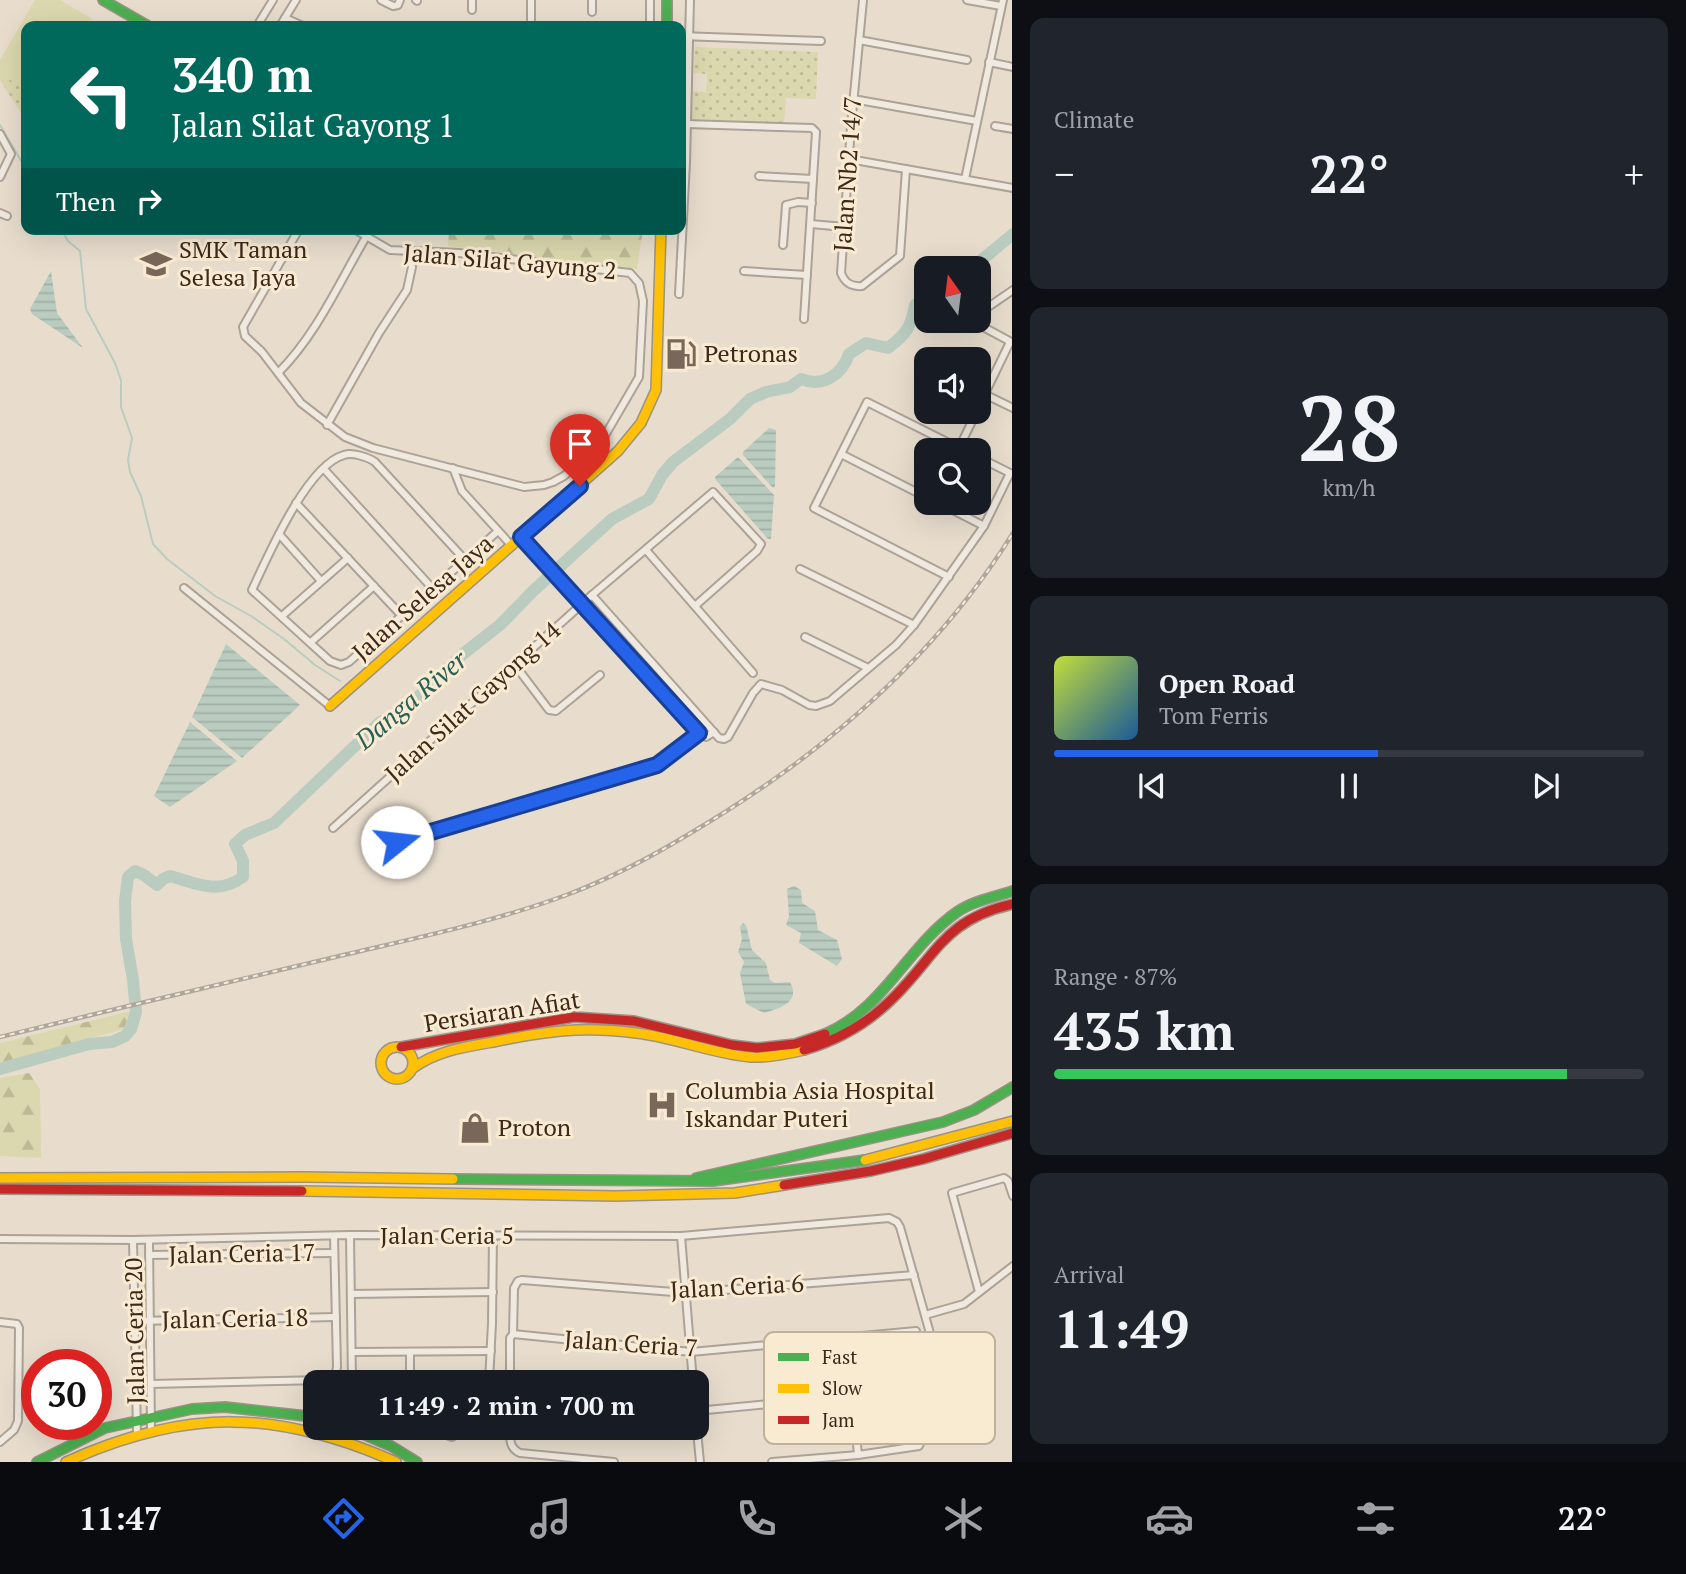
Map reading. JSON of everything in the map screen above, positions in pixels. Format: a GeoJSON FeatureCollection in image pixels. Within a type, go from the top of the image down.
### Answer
{"type":"FeatureCollection","features":[{"type":"Feature","properties":{"kind":"main road"},"geometry":{"type":"LineString","coordinates":[[103,0],[139,21]]}},
{"type":"Feature","properties":{"kind":"main road"},"geometry":{"type":"LineString","coordinates":[[667,0],[667,21]]}},
{"type":"Feature","properties":{"kind":"main road","name":"Jalan Selesa Jaya"},"geometry":{"type":"LineString","coordinates":[[330,706],[630,439],[649,411],[656,390],[661,235]]}},
{"type":"Feature","properties":{"kind":"main road","name":"Persiaran Afiat"},"geometry":{"type":"LineString","coordinates":[[665,1033],[613,1029],[552,1030],[437,1053],[413,1068],[407,1076],[396,1079],[387,1075],[382,1066],[383,1056],[391,1048],[574,1017],[625,1019],[741,1055],[833,1040],[876,1014],[898,993],[963,915],[986,898],[1012,891]]}},
{"type":"Feature","properties":{"kind":"main road","name":"Persiaran Afiat"},"geometry":{"type":"LineString","coordinates":[[963,915],[1011,905]]}},
{"type":"Feature","properties":{"kind":"main road","name":"Persiaran Afiat"},"geometry":{"type":"LineString","coordinates":[[401,1047],[412,1057],[413,1068]]}},
{"type":"Feature","properties":{"kind":"main road"},"geometry":{"type":"LineString","coordinates":[[680,1182],[943,1122],[974,1110],[1011,1088]]}},
{"type":"Feature","properties":{"kind":"main road"},"geometry":{"type":"LineString","coordinates":[[0,1178],[305,1177],[680,1182],[746,1178],[837,1165],[935,1143],[1012,1121]]}},
{"type":"Feature","properties":{"kind":"main road"},"geometry":{"type":"LineString","coordinates":[[0,1189],[184,1189],[522,1196],[736,1193],[884,1168],[1012,1133]]}},
{"type":"Feature","properties":{"kind":"main road"},"geometry":{"type":"LineString","coordinates":[[37,1462],[105,1428],[192,1409],[225,1407],[303,1415]]}},
{"type":"Feature","properties":{"kind":"main road"},"geometry":{"type":"LineString","coordinates":[[65,1462],[113,1441],[137,1434],[194,1422],[224,1421],[281,1425],[314,1431],[396,1462]]}},
{"type":"Feature","properties":{"kind":"main road"},"geometry":{"type":"LineString","coordinates":[[377,1440],[417,1462]]}},
{"type":"Feature","properties":{"kind":"street"},"geometry":{"type":"LineString","coordinates":[[260,21],[273,0]]}},
{"type":"Feature","properties":{"kind":"street"},"geometry":{"type":"LineString","coordinates":[[283,21],[296,0]]}},
{"type":"Feature","properties":{"kind":"street"},"geometry":{"type":"LineString","coordinates":[[381,0],[393,6],[399,3]]}},
{"type":"Feature","properties":{"kind":"street"},"geometry":{"type":"LineString","coordinates":[[471,10],[472,0]]}},
{"type":"Feature","properties":{"kind":"street"},"geometry":{"type":"LineString","coordinates":[[531,0],[531,20]]}},
{"type":"Feature","properties":{"kind":"street"},"geometry":{"type":"LineString","coordinates":[[592,0],[592,12]]}},
{"type":"Feature","properties":{"kind":"street"},"geometry":{"type":"LineString","coordinates":[[650,0],[650,21]]}},
{"type":"Feature","properties":{"kind":"street"},"geometry":{"type":"LineString","coordinates":[[686,145],[691,0]]}},
{"type":"Feature","properties":{"kind":"street","name":"Jalan Nb2 14/7"},"geometry":{"type":"LineString","coordinates":[[863,0],[841,273],[847,283],[862,286],[900,256],[906,169]]}},
{"type":"Feature","properties":{"kind":"street"},"geometry":{"type":"LineString","coordinates":[[965,179],[1002,3],[968,0]]}},
{"type":"Feature","properties":{"kind":"street"},"geometry":{"type":"LineString","coordinates":[[285,18],[292,21]]}},
{"type":"Feature","properties":{"kind":"street"},"geometry":{"type":"LineString","coordinates":[[686,37],[821,41]]}},
{"type":"Feature","properties":{"kind":"street"},"geometry":{"type":"LineString","coordinates":[[859,40],[967,60]]}},
{"type":"Feature","properties":{"kind":"street"},"geometry":{"type":"LineString","coordinates":[[989,62],[1012,67]]}},
{"type":"Feature","properties":{"kind":"street"},"geometry":{"type":"LineString","coordinates":[[853,99],[977,121]]}},
{"type":"Feature","properties":{"kind":"street"},"geometry":{"type":"LineString","coordinates":[[687,124],[812,128],[816,132],[804,319]]}},
{"type":"Feature","properties":{"kind":"street"},"geometry":{"type":"LineString","coordinates":[[995,125],[1012,129]]}},
{"type":"Feature","properties":{"kind":"street"},"geometry":{"type":"LineString","coordinates":[[0,134],[11,154],[0,177]]}},
{"type":"Feature","properties":{"kind":"street"},"geometry":{"type":"LineString","coordinates":[[849,159],[1012,188]]}},
{"type":"Feature","properties":{"kind":"street"},"geometry":{"type":"LineString","coordinates":[[760,176],[813,179]]}},
{"type":"Feature","properties":{"kind":"street"},"geometry":{"type":"LineString","coordinates":[[783,245],[786,205],[812,203]]}},
{"type":"Feature","properties":{"kind":"street"},"geometry":{"type":"LineString","coordinates":[[811,225],[844,227]]}},
{"type":"Feature","properties":{"kind":"street"},"geometry":{"type":"LineString","coordinates":[[296,235],[243,327],[245,336],[279,372],[301,403],[345,437],[373,448],[453,468],[462,491],[512,546]]}},
{"type":"Feature","properties":{"kind":"street","name":"Jalan Silat Gayung 2"},"geometry":{"type":"LineString","coordinates":[[363,235],[390,250],[459,253],[630,273],[639,283],[643,301],[639,377],[600,444],[564,476],[544,485],[524,486],[453,468]]}},
{"type":"Feature","properties":{"kind":"street"},"geometry":{"type":"LineString","coordinates":[[679,294],[682,235]]}},
{"type":"Feature","properties":{"kind":"street"},"geometry":{"type":"LineString","coordinates":[[279,372],[296,355],[309,336],[366,237]]}},
{"type":"Feature","properties":{"kind":"street"},"geometry":{"type":"LineString","coordinates":[[327,425],[407,289],[412,267],[408,252]]}},
{"type":"Feature","properties":{"kind":"street"},"geometry":{"type":"LineString","coordinates":[[744,271],[807,275]]}},
{"type":"Feature","properties":{"kind":"street"},"geometry":{"type":"LineString","coordinates":[[991,305],[1012,290]]}},
{"type":"Feature","properties":{"kind":"street"},"geometry":{"type":"LineString","coordinates":[[991,331],[1011,342],[991,377]]}},
{"type":"Feature","properties":{"kind":"street"},"geometry":{"type":"LineString","coordinates":[[991,398],[1012,408]]}},
{"type":"Feature","properties":{"kind":"street"},"geometry":{"type":"LineString","coordinates":[[939,438],[867,402],[814,508],[949,577]]}},
{"type":"Feature","properties":{"kind":"street"},"geometry":{"type":"LineString","coordinates":[[841,454],[914,491]]}},
{"type":"Feature","properties":{"kind":"street"},"geometry":{"type":"LineString","coordinates":[[465,561],[375,462],[362,456],[342,455],[313,478],[296,503],[252,590],[330,661],[341,665],[349,662],[401,615],[465,561],[498,531]]}},
{"type":"Feature","properties":{"kind":"street"},"geometry":{"type":"LineString","coordinates":[[991,464],[1010,473],[991,512]]}},
{"type":"Feature","properties":{"kind":"street"},"geometry":{"type":"LineString","coordinates":[[324,469],[432,588]]}},
{"type":"Feature","properties":{"kind":"street","name":"Jalan Silat Gayong 14"},"geometry":{"type":"LineString","coordinates":[[333,828],[592,595],[713,492],[761,541],[757,551],[695,606]]}},
{"type":"Feature","properties":{"kind":"street"},"geometry":{"type":"LineString","coordinates":[[296,503],[401,615]]}},
{"type":"Feature","properties":{"kind":"street"},"geometry":{"type":"LineString","coordinates":[[962,515],[984,526]]}},
{"type":"Feature","properties":{"kind":"street"},"geometry":{"type":"LineString","coordinates":[[592,595],[719,738],[724,739],[728,737],[761,684],[782,690],[809,705],[824,704],[896,645],[949,577],[989,515]]}},
{"type":"Feature","properties":{"kind":"street"},"geometry":{"type":"LineString","coordinates":[[279,534],[321,581]]}},
{"type":"Feature","properties":{"kind":"street"},"geometry":{"type":"LineString","coordinates":[[521,537],[699,733],[706,737],[714,732]]}},
{"type":"Feature","properties":{"kind":"street"},"geometry":{"type":"LineString","coordinates":[[646,550],[754,673]]}},
{"type":"Feature","properties":{"kind":"street"},"geometry":{"type":"LineString","coordinates":[[282,615],[348,558]]}},
{"type":"Feature","properties":{"kind":"street"},"geometry":{"type":"LineString","coordinates":[[800,569],[914,625]]}},
{"type":"Feature","properties":{"kind":"street"},"geometry":{"type":"LineString","coordinates":[[311,642],[374,586]]}},
{"type":"Feature","properties":{"kind":"street"},"geometry":{"type":"LineString","coordinates":[[184,588],[330,706]]}},
{"type":"Feature","properties":{"kind":"street"},"geometry":{"type":"LineString","coordinates":[[805,637],[868,668]]}},
{"type":"Feature","properties":{"kind":"street"},"geometry":{"type":"LineString","coordinates":[[515,665],[550,710],[556,711],[600,675]]}},
{"type":"Feature","properties":{"kind":"street"},"geometry":{"type":"LineString","coordinates":[[397,842],[657,765],[699,733]]}},
{"type":"Feature","properties":{"kind":"street"},"geometry":{"type":"LineString","coordinates":[[979,1292],[951,1193],[1002,1178],[1007,1180],[1012,1196]]}},
{"type":"Feature","properties":{"kind":"street","name":"Jalan Ceria 5"},"geometry":{"type":"LineString","coordinates":[[0,1239],[681,1236],[885,1217],[894,1219],[900,1227],[914,1275]]}},
{"type":"Feature","properties":{"kind":"street"},"geometry":{"type":"LineString","coordinates":[[151,1384],[335,1377],[334,1236]]}},
{"type":"Feature","properties":{"kind":"street"},"geometry":{"type":"LineString","coordinates":[[350,1236],[352,1370]]}},
{"type":"Feature","properties":{"kind":"street"},"geometry":{"type":"LineString","coordinates":[[490,1370],[493,1236]]}},
{"type":"Feature","properties":{"kind":"street"},"geometry":{"type":"LineString","coordinates":[[681,1236],[692,1370]]}},
{"type":"Feature","properties":{"kind":"street","name":"Jalan Ceria 20"},"geometry":{"type":"LineString","coordinates":[[133,1240],[137,1434]]}},
{"type":"Feature","properties":{"kind":"street","name":"Jalan Ceria 20"},"geometry":{"type":"LineString","coordinates":[[149,1240],[152,1431]]}},
{"type":"Feature","properties":{"kind":"street","name":"Jalan Ceria 17"},"geometry":{"type":"LineString","coordinates":[[149,1255],[334,1253]]}},
{"type":"Feature","properties":{"kind":"street"},"geometry":{"type":"LineString","coordinates":[[925,1315],[964,1304],[1012,1266]]}},
{"type":"Feature","properties":{"kind":"street"},"geometry":{"type":"LineString","coordinates":[[914,1275],[930,1332]]}},
{"type":"Feature","properties":{"kind":"street","name":"Jalan Ceria 6"},"geometry":{"type":"LineString","coordinates":[[513,1334],[514,1288],[518,1281],[686,1293],[914,1275]]}},
{"type":"Feature","properties":{"kind":"street"},"geometry":{"type":"LineString","coordinates":[[351,1294],[493,1292]]}},
{"type":"Feature","properties":{"kind":"street","name":"Jalan Ceria 18"},"geometry":{"type":"LineString","coordinates":[[135,1321],[336,1317]]}},
{"type":"Feature","properties":{"kind":"street"},"geometry":{"type":"LineString","coordinates":[[0,1322],[17,1324],[19,1328],[18,1421],[14,1430],[0,1442]]}},
{"type":"Feature","properties":{"kind":"street","name":"Jalan Ceria 7"},"geometry":{"type":"LineString","coordinates":[[906,1332],[916,1331]]}},
{"type":"Feature","properties":{"kind":"street"},"geometry":{"type":"LineString","coordinates":[[510,1370],[510,1338],[513,1334]]}},
{"type":"Feature","properties":{"kind":"street","name":"Jalan Ceria 7"},"geometry":{"type":"LineString","coordinates":[[513,1334],[691,1352],[764,1345]]}},
{"type":"Feature","properties":{"kind":"street"},"geometry":{"type":"LineString","coordinates":[[352,1352],[491,1351]]}},
{"type":"Feature","properties":{"kind":"street"},"geometry":{"type":"LineString","coordinates":[[410,1352],[410,1370]]}},
{"type":"Feature","properties":{"kind":"street"},"geometry":{"type":"LineString","coordinates":[[709,1410],[764,1404]]}},
{"type":"Feature","properties":{"kind":"street"},"geometry":{"type":"LineString","coordinates":[[512,1440],[513,1448],[520,1453],[614,1462]]}},
{"type":"Feature","properties":{"kind":"street"},"geometry":{"type":"LineString","coordinates":[[698,1440],[700,1462]]}},
{"type":"Feature","properties":{"kind":"street"},"geometry":{"type":"LineString","coordinates":[[857,1444],[858,1455]]}},
{"type":"Feature","properties":{"kind":"street"},"geometry":{"type":"LineString","coordinates":[[772,1462],[858,1455],[920,1444]]}},
{"type":"Feature","properties":{"kind":"green space"},"geometry":{"type":"Polygon","coordinates":[[[35,0],[60,0],[92,19],[91,21],[23,21],[35,0]]]}},
{"type":"Feature","properties":{"kind":"green space"},"geometry":{"type":"Polygon","coordinates":[[[21,24],[21,86],[0,74],[0,60],[21,24]]]}},
{"type":"Feature","properties":{"kind":"green space"},"geometry":{"type":"Polygon","coordinates":[[[695,47],[818,52],[816,99],[786,98],[784,123],[692,119],[693,91],[706,92],[707,74],[694,73],[695,47]]]}},
{"type":"Feature","properties":{"kind":"green space"},"geometry":{"type":"Polygon","coordinates":[[[0,74],[21,86],[21,113],[0,80],[0,74]]]}},
{"type":"Feature","properties":{"kind":"green space"},"geometry":{"type":"Polygon","coordinates":[[[449,235],[642,235],[637,269],[448,246],[449,235]]]}},
{"type":"Feature","properties":{"kind":"green space"},"geometry":{"type":"Polygon","coordinates":[[[131,1011],[124,1029],[0,1063],[0,1043],[131,1011]]]}},
{"type":"Feature","properties":{"kind":"green space"},"geometry":{"type":"Polygon","coordinates":[[[29,1073],[40,1089],[41,1158],[0,1156],[0,1078],[29,1073]]]}},
{"type":"Feature","properties":{"kind":"shaded area"},"geometry":{"type":"Polygon","coordinates":[[[51,271],[57,313],[83,348],[32,314],[30,309],[51,271]]]}},
{"type":"Feature","properties":{"kind":"shaded area"},"geometry":{"type":"Polygon","coordinates":[[[769,428],[776,430],[773,488],[743,455],[769,428]]]}},
{"type":"Feature","properties":{"kind":"shaded area"},"geometry":{"type":"Polygon","coordinates":[[[738,457],[774,495],[771,539],[768,539],[715,479],[738,457]]]}},
{"type":"Feature","properties":{"kind":"shaded area"},"geometry":{"type":"Polygon","coordinates":[[[226,644],[300,705],[242,758],[192,717],[226,644]]]}},
{"type":"Feature","properties":{"kind":"shaded area"},"geometry":{"type":"Polygon","coordinates":[[[190,722],[237,761],[170,807],[154,796],[190,722]]]}},
{"type":"Feature","properties":{"kind":"shaded area"},"geometry":{"type":"Polygon","coordinates":[[[794,886],[801,890],[802,903],[815,911],[818,930],[837,940],[842,959],[837,966],[799,943],[801,933],[786,925],[789,916],[787,889],[794,886]]]}},
{"type":"Feature","properties":{"kind":"shaded area"},"geometry":{"type":"Polygon","coordinates":[[[743,923],[746,925],[752,950],[766,963],[770,980],[775,983],[790,982],[793,989],[793,995],[787,1003],[764,1013],[746,1004],[740,973],[744,962],[738,952],[742,939],[740,927],[743,923]]]}},
{"type":"Feature","properties":{"kind":"waterway"},"geometry":{"type":"LineString","coordinates":[[0,125],[21,161]]}},
{"type":"Feature","properties":{"kind":"waterway"},"geometry":{"type":"LineString","coordinates":[[64,235],[80,251],[86,309],[115,363],[121,380],[121,407],[132,438],[128,460],[130,472],[141,496],[153,544],[167,559],[215,596],[251,616],[340,681]]}},
{"type":"Feature","properties":{"kind":"waterway","name":"Danga River"},"geometry":{"type":"LineString","coordinates":[[986,256],[1012,235]]}},
{"type":"Feature","properties":{"kind":"waterway","name":"Danga River"},"geometry":{"type":"LineString","coordinates":[[0,1069],[89,1044],[112,1042],[125,1036],[131,1029],[136,1012],[126,939],[125,901],[128,877],[135,871],[157,885],[170,876],[216,887],[225,886],[243,877],[243,861],[235,844],[245,835],[274,823],[380,722],[396,716],[416,699],[463,654],[501,624],[612,519],[649,499],[662,475],[673,462],[730,419],[750,399],[766,392],[790,387],[801,379],[824,381],[842,368],[849,354],[866,343],[888,348],[907,330],[914,310]]}},
{"type":"Feature","properties":{"kind":"railway"},"geometry":{"type":"LineString","coordinates":[[0,1037],[481,922],[569,894],[630,867],[689,834],[783,773],[869,703],[910,664],[947,623],[982,579],[1012,534]]}},
{"type":"Feature","properties":{"kind":"traffic: fast"},"geometry":{"type":"LineString","coordinates":[[103,0],[139,21]]}},
{"type":"Feature","properties":{"kind":"traffic: fast"},"geometry":{"type":"LineString","coordinates":[[667,0],[667,21]]}},
{"type":"Feature","properties":{"kind":"traffic: fast"},"geometry":{"type":"LineString","coordinates":[[825,1034],[846,1023],[880,994],[939,926],[957,912],[977,902],[1012,891]]}},
{"type":"Feature","properties":{"kind":"traffic: fast"},"geometry":{"type":"LineString","coordinates":[[696,1178],[943,1122],[974,1110],[1012,1088]]}},
{"type":"Feature","properties":{"kind":"traffic: fast"},"geometry":{"type":"LineString","coordinates":[[453,1179],[713,1181],[865,1160]]}},
{"type":"Feature","properties":{"kind":"traffic: fast"},"geometry":{"type":"LineString","coordinates":[[37,1462],[105,1428],[192,1409],[225,1407],[303,1416]]}},
{"type":"Feature","properties":{"kind":"traffic: fast"},"geometry":{"type":"LineString","coordinates":[[377,1440],[417,1462]]}},
{"type":"Feature","properties":{"kind":"traffic: slow"},"geometry":{"type":"LineString","coordinates":[[330,706],[618,451],[641,423],[656,390],[661,235]]}},
{"type":"Feature","properties":{"kind":"traffic: slow"},"geometry":{"type":"LineString","coordinates":[[413,1068],[432,1057],[461,1048],[530,1035],[581,1030],[650,1035],[722,1053],[751,1057],[804,1050]]}},
{"type":"Feature","properties":{"kind":"traffic: slow"},"geometry":{"type":"LineString","coordinates":[[397,1047],[408,1052],[413,1063],[408,1074],[397,1079],[386,1074],[381,1063],[386,1052],[397,1047]]}},
{"type":"Feature","properties":{"kind":"traffic: slow"},"geometry":{"type":"LineString","coordinates":[[865,1160],[1012,1121]]}},
{"type":"Feature","properties":{"kind":"traffic: slow"},"geometry":{"type":"LineString","coordinates":[[0,1178],[453,1179]]}},
{"type":"Feature","properties":{"kind":"traffic: slow"},"geometry":{"type":"LineString","coordinates":[[302,1191],[616,1196],[735,1193],[784,1185]]}},
{"type":"Feature","properties":{"kind":"traffic: slow"},"geometry":{"type":"LineString","coordinates":[[66,1462],[110,1444],[151,1432],[192,1424],[231,1422],[270,1424],[311,1432],[396,1462]]}},
{"type":"Feature","properties":{"kind":"traffic: jam"},"geometry":{"type":"LineString","coordinates":[[804,1050],[842,1035],[876,1013],[958,928],[990,910],[1012,904]]}},
{"type":"Feature","properties":{"kind":"traffic: jam"},"geometry":{"type":"LineString","coordinates":[[401,1047],[574,1017],[634,1021],[732,1045],[757,1048],[795,1044],[825,1034]]}},
{"type":"Feature","properties":{"kind":"traffic: jam"},"geometry":{"type":"LineString","coordinates":[[784,1185],[871,1171],[1012,1133]]}},
{"type":"Feature","properties":{"kind":"traffic: jam"},"geometry":{"type":"LineString","coordinates":[[0,1189],[302,1191]]}},
{"type":"Feature","properties":{"kind":"place","name":"SMK Taman Selesa Jaya"},"geometry":{"type":"Point","coordinates":[156,264]}},
{"type":"Feature","properties":{"kind":"place","name":"Petronas"},"geometry":{"type":"Point","coordinates":[681,354]}},
{"type":"Feature","properties":{"kind":"place","name":"Columbia Asia Hospital Iskandar Puteri"},"geometry":{"type":"Point","coordinates":[662,1105]}},
{"type":"Feature","properties":{"kind":"place","name":"Proton"},"geometry":{"type":"Point","coordinates":[475,1128]}},
{"type":"Feature","properties":{"kind":"route"},"geometry":{"type":"LineString","coordinates":[[397,842],[657,765],[699,733],[521,537],[580,486]]}}]}
